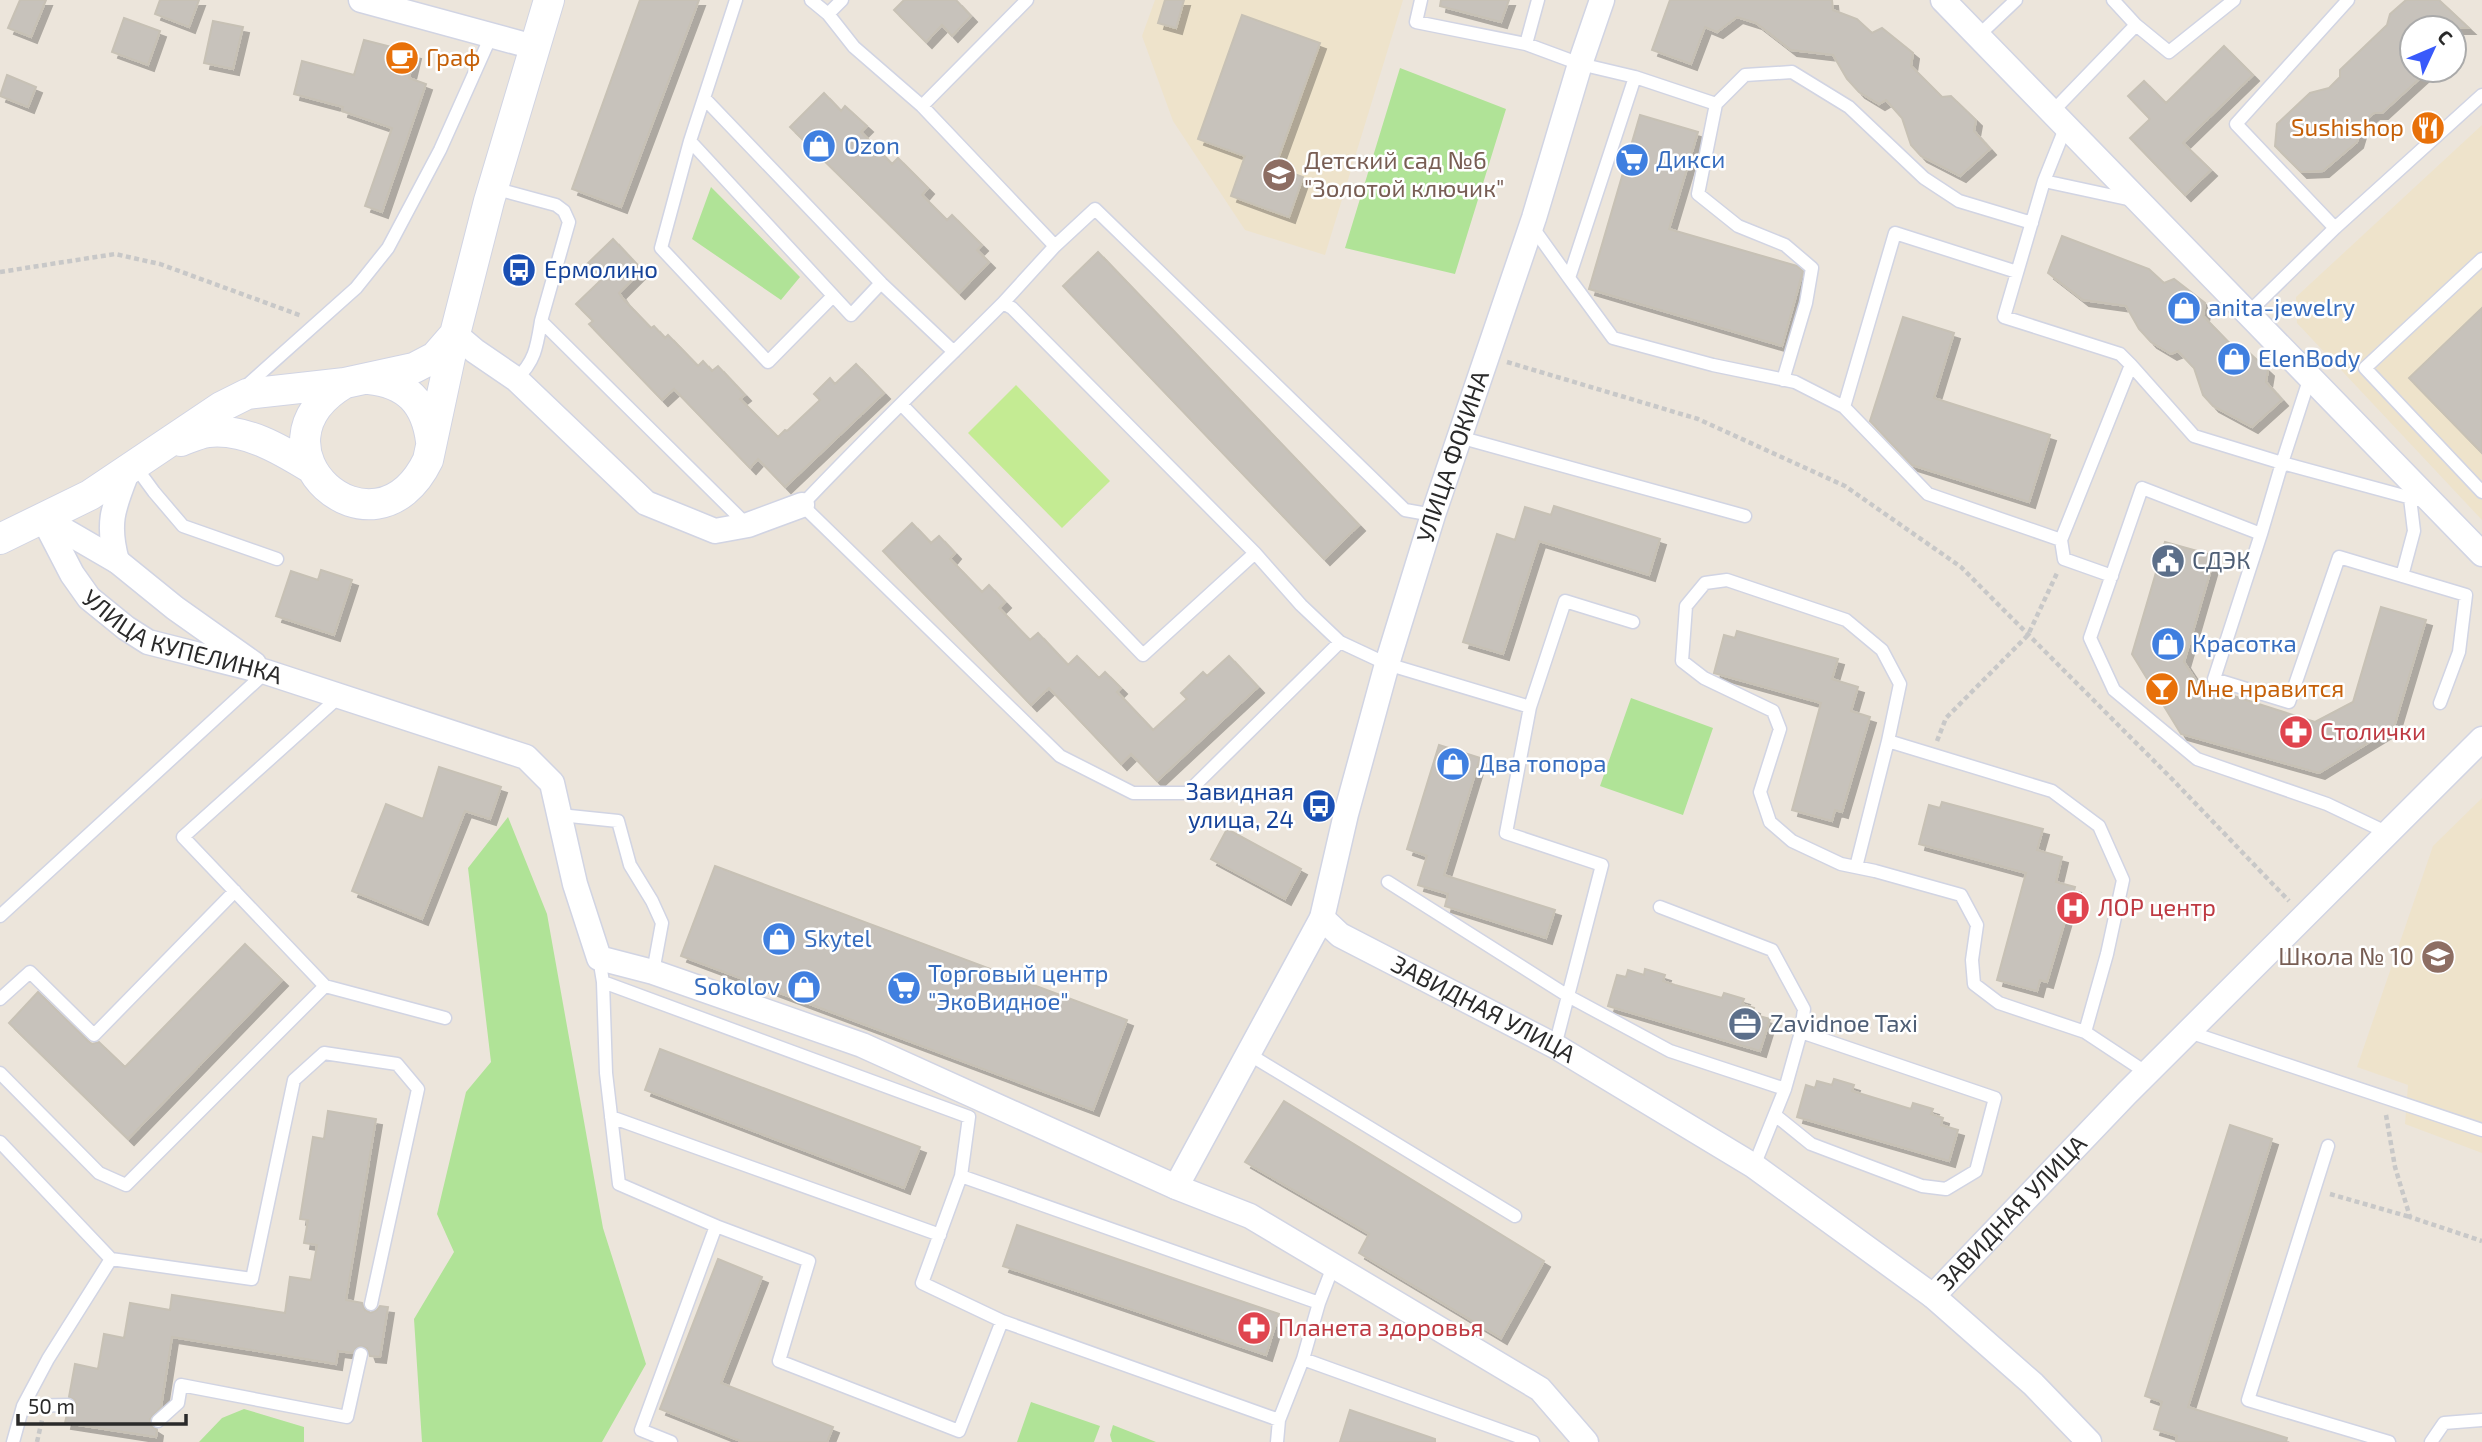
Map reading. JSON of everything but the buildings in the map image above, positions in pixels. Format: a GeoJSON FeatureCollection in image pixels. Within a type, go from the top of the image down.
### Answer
{"type":"FeatureCollection","features":[{"type":"Feature","properties":{"kind":"street"},"geometry":{"type":"LineString","coordinates":[[361,0],[534,47]]}},
{"type":"Feature","properties":{"kind":"street"},"geometry":{"type":"LineString","coordinates":[[431,441],[428,422],[419,404],[404,390],[386,381],[355,381],[327,393],[309,419],[305,434],[311,468],[321,483],[336,496],[354,503],[372,504],[391,500],[407,491],[420,477],[428,460],[455,334],[493,187],[549,0]]}},
{"type":"Feature","properties":{"kind":"street","name":"УЛИЦА ФОКИНА"},"geometry":{"type":"LineString","coordinates":[[1176,1187],[1322,918],[1346,814],[1387,664],[1433,515],[1531,225],[1602,0]]}},
{"type":"Feature","properties":{"kind":"street"},"geometry":{"type":"LineString","coordinates":[[1943,0],[2311,377],[2422,501],[2482,554]]}},
{"type":"Feature","properties":{"kind":"street"},"geometry":{"type":"LineString","coordinates":[[455,334],[516,379],[646,503],[715,531],[748,525],[802,505]]}},
{"type":"Feature","properties":{"kind":"street"},"geometry":{"type":"LineString","coordinates":[[0,539],[90,495],[221,407],[247,394],[355,381],[414,368],[435,357],[455,334]]}},
{"type":"Feature","properties":{"kind":"street"},"geometry":{"type":"LineString","coordinates":[[167,445],[208,432],[241,435],[277,447],[311,468]]}},
{"type":"Feature","properties":{"kind":"street"},"geometry":{"type":"LineString","coordinates":[[117,561],[111,537],[113,509],[132,468]]}},
{"type":"Feature","properties":{"kind":"street","name":"УЛИЦА КУПЕЛИНКА"},"geometry":{"type":"LineString","coordinates":[[43,518],[117,561],[175,608],[266,672]]}},
{"type":"Feature","properties":{"kind":"street","name":"УЛИЦА КУПЕЛИНКА"},"geometry":{"type":"LineString","coordinates":[[43,518],[72,574],[89,598],[126,628],[148,642],[266,672]]}},
{"type":"Feature","properties":{"kind":"street"},"geometry":{"type":"LineString","coordinates":[[266,672],[526,757],[552,783],[575,884],[601,970],[653,972],[862,1045],[1176,1187],[1251,1216],[1540,1389],[1586,1442]]}},
{"type":"Feature","properties":{"kind":"street","name":"ЗАВИДНАЯ УЛИЦА"},"geometry":{"type":"LineString","coordinates":[[1322,918],[1340,935],[1555,1046],[1754,1166],[1933,1296],[2147,1073],[2482,739]]}},
{"type":"Feature","properties":{"kind":"street"},"geometry":{"type":"LineString","coordinates":[[1933,1296],[2033,1384],[2090,1442]]}},
{"type":"Feature","properties":{"kind":"lane"},"geometry":{"type":"LineString","coordinates":[[736,0],[690,141],[661,248],[768,362],[833,296]]}},
{"type":"Feature","properties":{"kind":"lane"},"geometry":{"type":"LineString","coordinates":[[811,0],[828,14],[854,47],[922,106],[1055,246]]}},
{"type":"Feature","properties":{"kind":"lane"},"geometry":{"type":"LineString","coordinates":[[828,14],[842,0]]}},
{"type":"Feature","properties":{"kind":"lane"},"geometry":{"type":"LineString","coordinates":[[922,106],[1027,0]]}},
{"type":"Feature","properties":{"kind":"lane"},"geometry":{"type":"LineString","coordinates":[[1421,0],[1416,22],[1526,44],[1580,64],[1635,77],[1716,104]]}},
{"type":"Feature","properties":{"kind":"lane"},"geometry":{"type":"LineString","coordinates":[[1526,44],[1538,0]]}},
{"type":"Feature","properties":{"kind":"lane"},"geometry":{"type":"LineString","coordinates":[[1978,36],[2016,0]]}},
{"type":"Feature","properties":{"kind":"lane"},"geometry":{"type":"LineString","coordinates":[[2113,0],[2136,25],[2169,52],[2234,0]]}},
{"type":"Feature","properties":{"kind":"lane"},"geometry":{"type":"LineString","coordinates":[[2335,229],[2236,124],[2348,0]]}},
{"type":"Feature","properties":{"kind":"lane"},"geometry":{"type":"LineString","coordinates":[[2136,25],[2059,119],[2044,181],[2004,317],[2120,354],[2194,436],[2422,501],[2402,576]]}},
{"type":"Feature","properties":{"kind":"lane"},"geometry":{"type":"LineString","coordinates":[[221,407],[356,288],[388,248],[440,150],[491,36]]}},
{"type":"Feature","properties":{"kind":"lane"},"geometry":{"type":"LineString","coordinates":[[1783,380],[1806,303],[1812,268],[1785,246],[1738,226],[1698,194],[1716,104],[1745,75],[1792,72],[1849,107],[1924,178],[1959,201],[2032,223]]}},
{"type":"Feature","properties":{"kind":"lane"},"geometry":{"type":"LineString","coordinates":[[1569,278],[1635,77]]}},
{"type":"Feature","properties":{"kind":"lane"},"geometry":{"type":"LineString","coordinates":[[2248,313],[2335,229],[2482,95]]}},
{"type":"Feature","properties":{"kind":"lane"},"geometry":{"type":"LineString","coordinates":[[704,98],[881,283],[954,352]]}},
{"type":"Feature","properties":{"kind":"lane"},"geometry":{"type":"LineString","coordinates":[[690,141],[851,315],[881,283]]}},
{"type":"Feature","properties":{"kind":"lane"},"geometry":{"type":"LineString","coordinates":[[2044,181],[2140,202]]}},
{"type":"Feature","properties":{"kind":"lane"},"geometry":{"type":"LineString","coordinates":[[493,187],[556,205],[564,211],[569,222],[541,321],[537,346],[529,368],[516,379]]}},
{"type":"Feature","properties":{"kind":"lane"},"geometry":{"type":"LineString","coordinates":[[1340,642],[1187,793],[1133,793],[1060,756],[802,505],[1003,303],[1055,246],[1095,209],[1405,510],[1433,515]]}},
{"type":"Feature","properties":{"kind":"lane"},"geometry":{"type":"LineString","coordinates":[[1531,225],[1613,338],[1713,365],[1795,382],[1844,407],[1928,494],[2061,540]]}},
{"type":"Feature","properties":{"kind":"lane"},"geometry":{"type":"LineString","coordinates":[[1844,407],[1895,233],[2017,272]]}},
{"type":"Feature","properties":{"kind":"lane"},"geometry":{"type":"LineString","coordinates":[[2482,259],[2365,369],[2482,492]]}},
{"type":"Feature","properties":{"kind":"lane"},"geometry":{"type":"LineString","coordinates":[[1003,303],[1012,308],[1340,642],[1387,664],[1530,707]]}},
{"type":"Feature","properties":{"kind":"lane"},"geometry":{"type":"LineString","coordinates":[[541,321],[748,525]]}},
{"type":"Feature","properties":{"kind":"lane"},"geometry":{"type":"LineString","coordinates":[[2112,576],[2064,559],[2061,540],[2131,365]]}},
{"type":"Feature","properties":{"kind":"lane"},"geometry":{"type":"LineString","coordinates":[[2311,377],[2214,679],[2289,702],[2339,557],[2466,595],[2459,652],[2440,703]]}},
{"type":"Feature","properties":{"kind":"lane"},"geometry":{"type":"LineString","coordinates":[[902,404],[1143,655],[1255,553]]}},
{"type":"Feature","properties":{"kind":"lane"},"geometry":{"type":"LineString","coordinates":[[1459,437],[1745,516]]}},
{"type":"Feature","properties":{"kind":"lane"},"geometry":{"type":"LineString","coordinates":[[132,468],[183,526],[277,559]]}},
{"type":"Feature","properties":{"kind":"lane"},"geometry":{"type":"LineString","coordinates":[[2260,534],[2142,488],[2090,638],[2114,690],[2197,760],[2327,804],[2388,833]]}},
{"type":"Feature","properties":{"kind":"lane"},"geometry":{"type":"LineString","coordinates":[[1856,867],[1900,684],[1882,650],[1846,620],[1727,580],[1705,583],[1686,606],[1682,661],[1704,678],[1773,711],[1780,729],[1760,792],[1770,822],[1792,841],[1841,864],[1961,895],[1977,925],[1972,960],[1974,984],[1999,1003],[2085,1032],[2147,1073]]}},
{"type":"Feature","properties":{"kind":"lane"},"geometry":{"type":"LineString","coordinates":[[1555,1046],[1602,865],[1506,833],[1530,707],[1565,601],[1633,622]]}},
{"type":"Feature","properties":{"kind":"lane"},"geometry":{"type":"LineString","coordinates":[[0,916],[266,672]]}},
{"type":"Feature","properties":{"kind":"lane"},"geometry":{"type":"LineString","coordinates":[[341,696],[183,837],[325,986],[445,1018]]}},
{"type":"Feature","properties":{"kind":"lane"},"geometry":{"type":"LineString","coordinates":[[1888,741],[2052,791],[2099,826],[2123,880],[2107,954],[2085,1032]]}},
{"type":"Feature","properties":{"kind":"lane"},"geometry":{"type":"LineString","coordinates":[[559,815],[618,821],[630,865],[662,923],[653,972]]}},
{"type":"Feature","properties":{"kind":"lane"},"geometry":{"type":"LineString","coordinates":[[1388,882],[1568,996],[1670,1051],[1785,1089]]}},
{"type":"Feature","properties":{"kind":"lane"},"geometry":{"type":"LineString","coordinates":[[0,999],[30,972],[94,1035],[236,891]]}},
{"type":"Feature","properties":{"kind":"lane"},"geometry":{"type":"LineString","coordinates":[[1660,908],[1772,950],[1804,1009],[1801,1031],[1785,1089],[1754,1166]]}},
{"type":"Feature","properties":{"kind":"lane"},"geometry":{"type":"LineString","coordinates":[[1002,1321],[957,1436],[779,1361],[809,1261],[716,1226],[619,1184],[606,1073],[601,970],[970,1117],[961,1176],[922,1283],[1002,1321],[1279,1420]]}},
{"type":"Feature","properties":{"kind":"lane"},"geometry":{"type":"LineString","coordinates":[[0,1073],[99,1173],[126,1185],[325,986]]}},
{"type":"Feature","properties":{"kind":"lane"},"geometry":{"type":"LineString","coordinates":[[1775,1115],[1811,1144],[1923,1186],[1946,1189],[1976,1171],[1995,1098],[1801,1031]]}},
{"type":"Feature","properties":{"kind":"lane"},"geometry":{"type":"LineString","coordinates":[[2189,1032],[2482,1130]]}},
{"type":"Feature","properties":{"kind":"lane"},"geometry":{"type":"LineString","coordinates":[[0,1142],[111,1259],[252,1279],[295,1080],[324,1053],[397,1063],[418,1089],[371,1304]]}},
{"type":"Feature","properties":{"kind":"lane"},"geometry":{"type":"LineString","coordinates":[[1247,1053],[1515,1216]]}},
{"type":"Feature","properties":{"kind":"lane"},"geometry":{"type":"LineString","coordinates":[[611,1117],[940,1235]]}},
{"type":"Feature","properties":{"kind":"lane"},"geometry":{"type":"LineString","coordinates":[[2328,1146],[2248,1400],[2389,1442]]}},
{"type":"Feature","properties":{"kind":"lane"},"geometry":{"type":"LineString","coordinates":[[961,1176],[1319,1303]]}},
{"type":"Feature","properties":{"kind":"lane"},"geometry":{"type":"LineString","coordinates":[[671,1442],[637,1436],[716,1226]]}},
{"type":"Feature","properties":{"kind":"lane"},"geometry":{"type":"LineString","coordinates":[[13,1442],[23,1406],[48,1359],[111,1259]]}},
{"type":"Feature","properties":{"kind":"lane"},"geometry":{"type":"LineString","coordinates":[[1277,1442],[1279,1420],[1303,1359],[1319,1303],[1334,1264]]}},
{"type":"Feature","properties":{"kind":"lane"},"geometry":{"type":"LineString","coordinates":[[158,1421],[178,1403],[181,1385],[347,1417],[360,1354]]}},
{"type":"Feature","properties":{"kind":"lane"},"geometry":{"type":"LineString","coordinates":[[1303,1359],[1533,1442]]}},
{"type":"Feature","properties":{"kind":"lane"},"geometry":{"type":"LineString","coordinates":[[23,1406],[68,1405]]}},
{"type":"Feature","properties":{"kind":"lane"},"geometry":{"type":"LineString","coordinates":[[2431,1442],[2444,1423],[2482,1420]]}},
{"type":"Feature","properties":{"kind":"path"},"geometry":{"type":"LineString","coordinates":[[0,272],[116,254],[160,264],[318,322]]}},
{"type":"Feature","properties":{"kind":"path"},"geometry":{"type":"LineString","coordinates":[[1486,356],[1698,419],[1845,486],[1961,567],[2173,780],[2304,917]]}},
{"type":"Feature","properties":{"kind":"path"},"geometry":{"type":"LineString","coordinates":[[1932,755],[1946,718],[2028,635],[2064,559]]}},
{"type":"Feature","properties":{"kind":"path"},"geometry":{"type":"LineString","coordinates":[[2382,1097],[2395,1167],[2410,1217]]}},
{"type":"Feature","properties":{"kind":"path"},"geometry":{"type":"LineString","coordinates":[[2315,1190],[2482,1241]]}},
{"type":"Feature","properties":{"kind":"shaded area","name":"Детский сад №6 \"Золотой ключик\""},"geometry":{"type":"Polygon","coordinates":[[[1155,0],[1403,0],[1325,255],[1245,230],[1173,121],[1142,36],[1155,0]]]}},
{"type":"Feature","properties":{"kind":"shaded area"},"geometry":{"type":"Polygon","coordinates":[[[2482,125],[2482,520],[2297,323],[2296,297],[2482,125]]]}},
{"type":"Feature","properties":{"kind":"shaded area","name":"Школа № 10"},"geometry":{"type":"Polygon","coordinates":[[[2482,798],[2482,1153],[2405,1124],[2408,1085],[2357,1067],[2433,846],[2482,798]]]}},
{"type":"Feature","properties":{"kind":"green space"},"geometry":{"type":"Polygon","coordinates":[[[1400,68],[1506,109],[1455,274],[1345,248],[1400,68]]]}},
{"type":"Feature","properties":{"kind":"green space"},"geometry":{"type":"Polygon","coordinates":[[[711,187],[800,277],[781,300],[692,239],[711,187]]]}},
{"type":"Feature","properties":{"kind":"green space"},"geometry":{"type":"Polygon","coordinates":[[[1016,385],[1110,481],[1062,528],[968,433],[1016,385]]]}},
{"type":"Feature","properties":{"kind":"green space"},"geometry":{"type":"Polygon","coordinates":[[[1631,698],[1713,728],[1683,815],[1600,786],[1631,698]]]}},
{"type":"Feature","properties":{"kind":"green space"},"geometry":{"type":"Polygon","coordinates":[[[508,817],[547,914],[603,1228],[646,1364],[602,1442],[422,1442],[414,1319],[454,1252],[437,1214],[466,1092],[491,1062],[468,868],[508,817]]]}},
{"type":"Feature","properties":{"kind":"green space"},"geometry":{"type":"Polygon","coordinates":[[[1031,1402],[1100,1426],[1094,1442],[1017,1442],[1031,1402]]]}},
{"type":"Feature","properties":{"kind":"green space"},"geometry":{"type":"Polygon","coordinates":[[[244,1409],[304,1427],[304,1442],[199,1442],[222,1418],[244,1409]]]}},
{"type":"Feature","properties":{"kind":"green space"},"geometry":{"type":"Polygon","coordinates":[[[1113,1425],[1156,1442],[1112,1442],[1110,1435],[1113,1425]]]}},
{"type":"Feature","properties":{"kind":"place","name":"Граф"},"geometry":{"type":"Point","coordinates":[402,58]}},
{"type":"Feature","properties":{"kind":"place","name":"Sushishop"},"geometry":{"type":"Point","coordinates":[2428,128]}},
{"type":"Feature","properties":{"kind":"place","name":"Ozon"},"geometry":{"type":"Point","coordinates":[819,146]}},
{"type":"Feature","properties":{"kind":"place","name":"Дикси"},"geometry":{"type":"Point","coordinates":[1632,160]}},
{"type":"Feature","properties":{"kind":"place","name":"Детский сад №6 \"Золотой ключик\""},"geometry":{"type":"Point","coordinates":[1279,175]}},
{"type":"Feature","properties":{"kind":"place","name":"Ермолино"},"geometry":{"type":"Point","coordinates":[519,270]}},
{"type":"Feature","properties":{"kind":"place","name":"anita-jewelry"},"geometry":{"type":"Point","coordinates":[2184,308]}},
{"type":"Feature","properties":{"kind":"place","name":"ElenBody"},"geometry":{"type":"Point","coordinates":[2234,359]}},
{"type":"Feature","properties":{"kind":"place","name":"СДЭК"},"geometry":{"type":"Point","coordinates":[2168,561]}},
{"type":"Feature","properties":{"kind":"place","name":"Красотка"},"geometry":{"type":"Point","coordinates":[2168,644]}},
{"type":"Feature","properties":{"kind":"place","name":"Мне нравится"},"geometry":{"type":"Point","coordinates":[2162,689]}},
{"type":"Feature","properties":{"kind":"place","name":"Столички"},"geometry":{"type":"Point","coordinates":[2296,732]}},
{"type":"Feature","properties":{"kind":"place","name":"Два топора"},"geometry":{"type":"Point","coordinates":[1453,764]}},
{"type":"Feature","properties":{"kind":"place","name":"Завидная улица, 24"},"geometry":{"type":"Point","coordinates":[1319,806]}},
{"type":"Feature","properties":{"kind":"place","name":"ЛОР центр"},"geometry":{"type":"Point","coordinates":[2073,908]}},
{"type":"Feature","properties":{"kind":"place","name":"Skytel"},"geometry":{"type":"Point","coordinates":[779,939]}},
{"type":"Feature","properties":{"kind":"place","name":"Школа № 10"},"geometry":{"type":"Point","coordinates":[2438,957]}},
{"type":"Feature","properties":{"kind":"place","name":"Sokolov"},"geometry":{"type":"Point","coordinates":[804,987]}},
{"type":"Feature","properties":{"kind":"place","name":"Торговый центр \"ЭкоВидное\""},"geometry":{"type":"Point","coordinates":[904,988]}},
{"type":"Feature","properties":{"kind":"place","name":"Zavidnoe Taxi"},"geometry":{"type":"Point","coordinates":[1745,1024]}},
{"type":"Feature","properties":{"kind":"place","name":"Планета здоровья"},"geometry":{"type":"Point","coordinates":[1254,1328]}}]}
